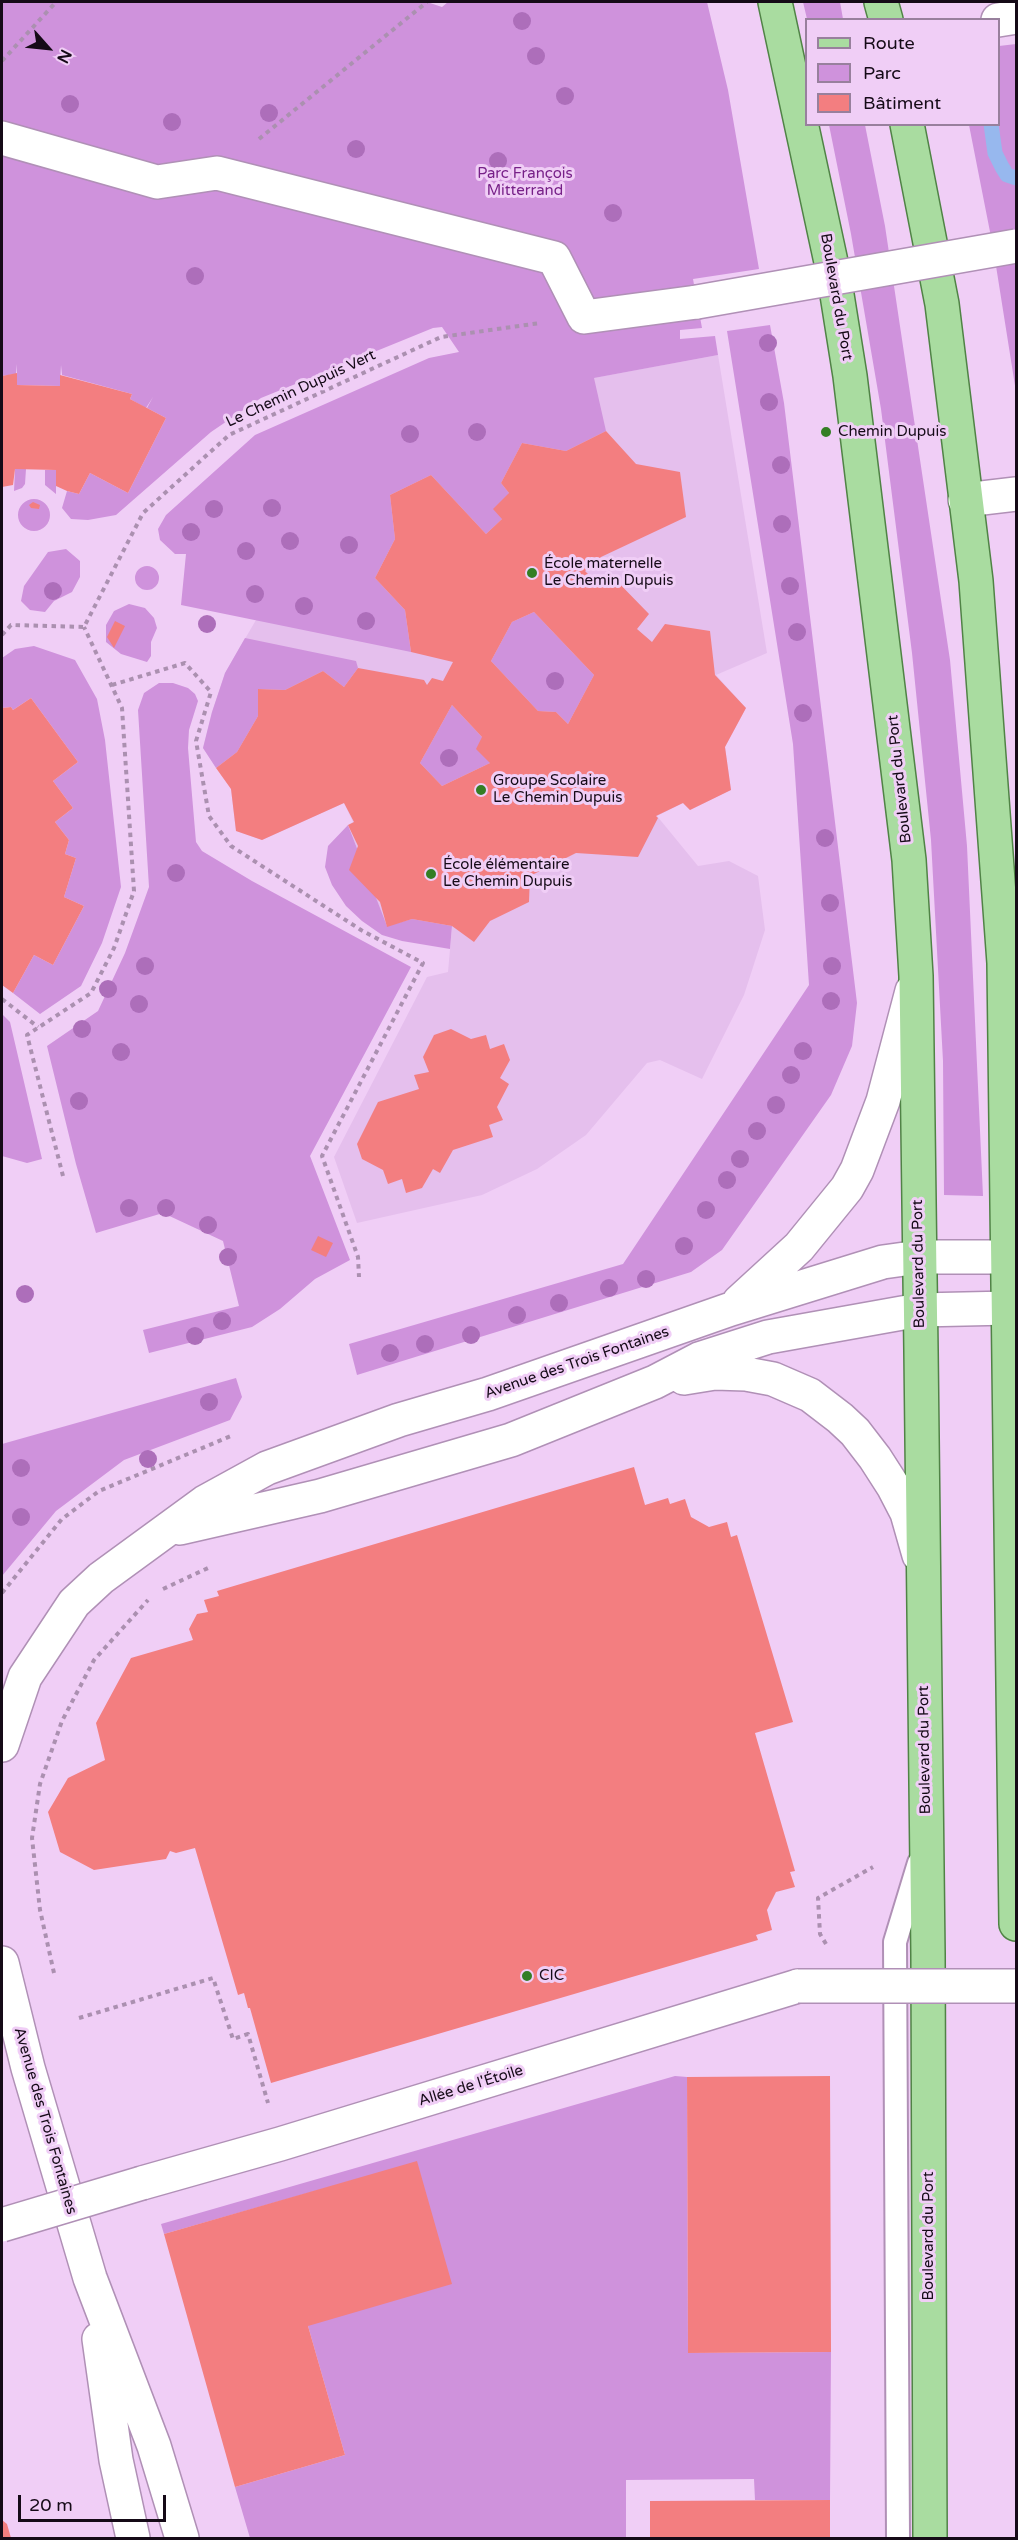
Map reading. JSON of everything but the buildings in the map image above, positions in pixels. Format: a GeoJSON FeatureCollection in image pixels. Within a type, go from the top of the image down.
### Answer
{"type":"FeatureCollection","features":[{"type":"Feature","properties":{"kind":"main road","name":"Boulevard du Port"},"geometry":{"type":"LineString","coordinates":[[775,2],[831,265],[850,376],[895,730],[909,860],[916,976],[926,1842],[930,2538]]}},
{"type":"Feature","properties":{"kind":"main road"},"geometry":{"type":"LineString","coordinates":[[881,2],[885,18]]}},
{"type":"Feature","properties":{"kind":"main road"},"geometry":{"type":"LineString","coordinates":[[908,126],[942,304],[977,592],[1004,963],[1013,1257],[1010,1308],[1017,1924]]}},
{"type":"Feature","properties":{"kind":"street"},"geometry":{"type":"LineString","coordinates":[[1000,20],[1017,17]]}},
{"type":"Feature","properties":{"kind":"street"},"geometry":{"type":"LineString","coordinates":[[2,138],[157,182],[217,173],[554,258],[584,317],[697,302],[1017,246]]}},
{"type":"Feature","properties":{"kind":"street"},"geometry":{"type":"LineString","coordinates":[[965,500],[1017,494]]}},
{"type":"Feature","properties":{"kind":"street"},"geometry":{"type":"LineString","coordinates":[[731,1309],[799,1247],[852,1179],[873,1134],[916,976]]}},
{"type":"Feature","properties":{"kind":"street","name":"Avenue des Trois Fontaines"},"geometry":{"type":"LineString","coordinates":[[2,1745],[25,1677],[74,1604],[101,1578],[205,1502],[288,1458],[399,1420],[488,1394],[731,1309],[883,1262],[919,1257],[1013,1257]]}},
{"type":"Feature","properties":{"kind":"street","name":"Avenue des Trois Fontaines"},"geometry":{"type":"LineString","coordinates":[[164,1532],[320,1496],[511,1440],[655,1382],[699,1359],[768,1337],[919,1310],[1010,1308]]}},
{"type":"Feature","properties":{"kind":"street"},"geometry":{"type":"LineString","coordinates":[[655,1382],[715,1373],[746,1374],[773,1379],[810,1395],[855,1432],[876,1458],[906,1513],[922,1573]]}},
{"type":"Feature","properties":{"kind":"street","name":"Avenue des Trois Fontaines"},"geometry":{"type":"LineString","coordinates":[[2,1963],[28,2068],[90,2278],[154,2446],[182,2538]]}},
{"type":"Feature","properties":{"kind":"street","name":"Allée de l'Étoile"},"geometry":{"type":"LineString","coordinates":[[2,2224],[280,2144],[798,1986],[1017,1986]]}},
{"type":"Feature","properties":{"kind":"street","name":"Avenue des Trois Fontaines"},"geometry":{"type":"LineString","coordinates":[[90,2278],[116,2460],[133,2538]]}},
{"type":"Feature","properties":{"kind":"lane"},"geometry":{"type":"LineString","coordinates":[[898,2538],[895,1942],[926,1842]]}},
{"type":"Feature","properties":{"kind":"path"},"geometry":{"type":"LineString","coordinates":[[2,61],[56,2]]}},
{"type":"Feature","properties":{"kind":"path"},"geometry":{"type":"LineString","coordinates":[[217,173],[427,2]]}},
{"type":"Feature","properties":{"kind":"path","name":"Le Chemin Dupuis Vert"},"geometry":{"type":"LineString","coordinates":[[84,627],[143,513],[229,435],[441,337],[584,317]]}},
{"type":"Feature","properties":{"kind":"path"},"geometry":{"type":"LineString","coordinates":[[2,635],[11,625],[84,627],[122,708],[134,891],[114,948],[91,993],[27,1035],[63,1176]]}},
{"type":"Feature","properties":{"kind":"path"},"geometry":{"type":"LineString","coordinates":[[112,685],[185,663],[211,692],[196,741],[209,816],[231,846],[361,930],[423,963],[322,1156],[358,1257],[359,1277]]}},
{"type":"Feature","properties":{"kind":"path"},"geometry":{"type":"LineString","coordinates":[[2,999],[38,1027]]}},
{"type":"Feature","properties":{"kind":"path"},"geometry":{"type":"LineString","coordinates":[[54,1973],[40,1910],[32,1838],[40,1784],[62,1721],[94,1659],[154,1593],[217,1564]]}},
{"type":"Feature","properties":{"kind":"path"},"geometry":{"type":"LineString","coordinates":[[830,1950],[820,1934],[819,1898],[873,1867]]}},
{"type":"Feature","properties":{"kind":"path"},"geometry":{"type":"LineString","coordinates":[[79,2018],[213,1978],[233,2039],[248,2034],[266,2097]]}},
{"type":"Feature","properties":{"kind":"shaded area","name":"Groupe Scolaire Le Chemin Dupuis"},"geometry":{"type":"Polygon","coordinates":[[[718,355],[767,653],[716,675],[746,708],[725,747],[731,790],[690,810],[683,803],[657,816],[698,866],[729,861],[758,876],[765,930],[744,995],[702,1079],[660,1060],[647,1063],[586,1135],[537,1169],[482,1195],[357,1223],[334,1157],[427,977],[448,972],[452,927],[387,927],[348,825],[353,822],[344,803],[262,840],[236,831],[231,789],[203,748],[225,673],[256,620],[468,401],[718,355]]]}},
{"type":"Feature","properties":{"kind":"green space","name":"Parc François Mitterrand"},"geometry":{"type":"Polygon","coordinates":[[[2,2],[427,2],[442,7],[448,2],[707,2],[728,90],[759,269],[693,279],[702,328],[680,330],[680,339],[715,336],[718,355],[594,378],[606,431],[566,451],[522,443],[501,483],[509,493],[502,519],[486,534],[431,475],[390,495],[395,539],[375,578],[405,610],[411,652],[181,605],[186,554],[175,554],[160,540],[158,529],[166,515],[255,435],[429,358],[459,352],[442,327],[433,328],[261,398],[211,432],[116,515],[88,520],[71,519],[62,508],[67,491],[79,494],[90,473],[128,493],[166,418],[147,408],[153,397],[146,408],[130,399],[132,394],[62,375],[61,365],[60,386],[17,385],[17,364],[16,374],[2,376],[2,2]]]}},
{"type":"Feature","properties":{"kind":"green space"},"geometry":{"type":"Polygon","coordinates":[[[803,2],[840,2],[843,18],[807,18],[803,2]]]}},
{"type":"Feature","properties":{"kind":"green space"},"geometry":{"type":"Polygon","coordinates":[[[1016,44],[1016,392],[993,247],[969,126],[1000,126],[1000,46],[1016,44]]]}},
{"type":"Feature","properties":{"kind":"green space"},"geometry":{"type":"Polygon","coordinates":[[[829,126],[865,126],[885,226],[950,660],[967,846],[983,1196],[944,1195],[943,1061],[931,840],[912,653],[881,409],[851,234],[829,126]]]}},
{"type":"Feature","properties":{"kind":"green space"},"geometry":{"type":"Polygon","coordinates":[[[770,325],[784,403],[857,1003],[852,1046],[831,1095],[722,1250],[691,1272],[357,1375],[349,1344],[623,1264],[809,985],[793,744],[727,331],[770,325]]]}},
{"type":"Feature","properties":{"kind":"green space"},"geometry":{"type":"Polygon","coordinates":[[[15,469],[26,469],[25,484],[14,491],[15,469]]]}},
{"type":"Feature","properties":{"kind":"green space"},"geometry":{"type":"Polygon","coordinates":[[[45,470],[56,470],[56,494],[45,485],[45,470]]]}},
{"type":"Feature","properties":{"kind":"green space"},"geometry":{"type":"Polygon","coordinates":[[[34,499],[45,504],[50,515],[45,526],[34,531],[23,526],[18,515],[23,504],[34,499]]]}},
{"type":"Feature","properties":{"kind":"green space"},"geometry":{"type":"Polygon","coordinates":[[[66,549],[80,561],[80,577],[72,592],[54,601],[45,612],[30,610],[21,601],[24,586],[48,552],[66,549]]]}},
{"type":"Feature","properties":{"kind":"green space"},"geometry":{"type":"Polygon","coordinates":[[[147,566],[155,570],[159,578],[155,586],[147,590],[139,586],[135,578],[139,570],[147,566]]]}},
{"type":"Feature","properties":{"kind":"green space"},"geometry":{"type":"Polygon","coordinates":[[[129,604],[145,608],[154,618],[157,628],[151,642],[151,656],[147,662],[121,654],[106,642],[106,625],[114,611],[129,604]]]}},
{"type":"Feature","properties":{"kind":"green space"},"geometry":{"type":"Polygon","coordinates":[[[534,612],[594,675],[568,724],[556,712],[538,711],[491,661],[512,622],[534,612]]]}},
{"type":"Feature","properties":{"kind":"green space"},"geometry":{"type":"Polygon","coordinates":[[[245,638],[356,661],[358,668],[344,687],[323,671],[285,690],[258,689],[258,716],[237,752],[216,768],[203,748],[225,673],[245,638]]]}},
{"type":"Feature","properties":{"kind":"green space"},"geometry":{"type":"Polygon","coordinates":[[[34,646],[75,660],[97,699],[105,740],[121,887],[102,943],[81,986],[40,1014],[13,993],[34,955],[53,965],[84,906],[64,897],[76,858],[65,854],[69,840],[55,822],[73,808],[53,781],[78,762],[31,698],[13,710],[11,707],[2,708],[2,658],[15,649],[34,646]]]}},
{"type":"Feature","properties":{"kind":"green space"},"geometry":{"type":"Polygon","coordinates":[[[159,683],[173,683],[188,688],[195,694],[198,701],[189,730],[188,748],[196,842],[202,851],[252,881],[411,967],[310,1156],[350,1260],[315,1279],[280,1309],[252,1327],[149,1353],[143,1330],[239,1306],[223,1241],[163,1213],[96,1233],[76,1164],[47,1046],[98,1011],[125,953],[149,887],[138,710],[144,693],[159,683]]]}},
{"type":"Feature","properties":{"kind":"green space"},"geometry":{"type":"Polygon","coordinates":[[[452,705],[482,737],[490,763],[442,786],[420,763],[452,705]]]}},
{"type":"Feature","properties":{"kind":"green space"},"geometry":{"type":"Polygon","coordinates":[[[348,825],[387,926],[412,919],[452,926],[450,949],[402,941],[382,935],[346,906],[332,885],[325,867],[328,846],[348,825]]]}},
{"type":"Feature","properties":{"kind":"green space"},"geometry":{"type":"Polygon","coordinates":[[[2,1014],[10,1022],[42,1159],[27,1163],[2,1156],[2,1014]]]}},
{"type":"Feature","properties":{"kind":"green space"},"geometry":{"type":"Polygon","coordinates":[[[236,1378],[242,1397],[230,1420],[124,1460],[56,1511],[2,1576],[2,1444],[236,1378]]]}},
{"type":"Feature","properties":{"kind":"green space"},"geometry":{"type":"Polygon","coordinates":[[[675,2076],[687,2077],[688,2353],[831,2352],[830,2500],[755,2500],[754,2479],[626,2480],[626,2538],[250,2538],[235,2487],[345,2455],[308,2326],[417,2162],[164,2234],[161,2224],[675,2076]]]}},
{"type":"Feature","properties":{"kind":"waterway"},"geometry":{"type":"LineString","coordinates":[[991,126],[995,153],[1007,175],[1016,178]]}},
{"type":"Feature","properties":{"kind":"place","name":"Chemin Dupuis"},"geometry":{"type":"Point","coordinates":[826,432]}},
{"type":"Feature","properties":{"kind":"place","name":"École maternelle Le Chemin Dupuis"},"geometry":{"type":"Point","coordinates":[532,573]}},
{"type":"Feature","properties":{"kind":"place","name":"Groupe Scolaire Le Chemin Dupuis"},"geometry":{"type":"Point","coordinates":[481,790]}},
{"type":"Feature","properties":{"kind":"place","name":"École élémentaire Le Chemin Dupuis"},"geometry":{"type":"Point","coordinates":[431,874]}},
{"type":"Feature","properties":{"kind":"place","name":"CIC"},"geometry":{"type":"Point","coordinates":[527,1976]}}]}
